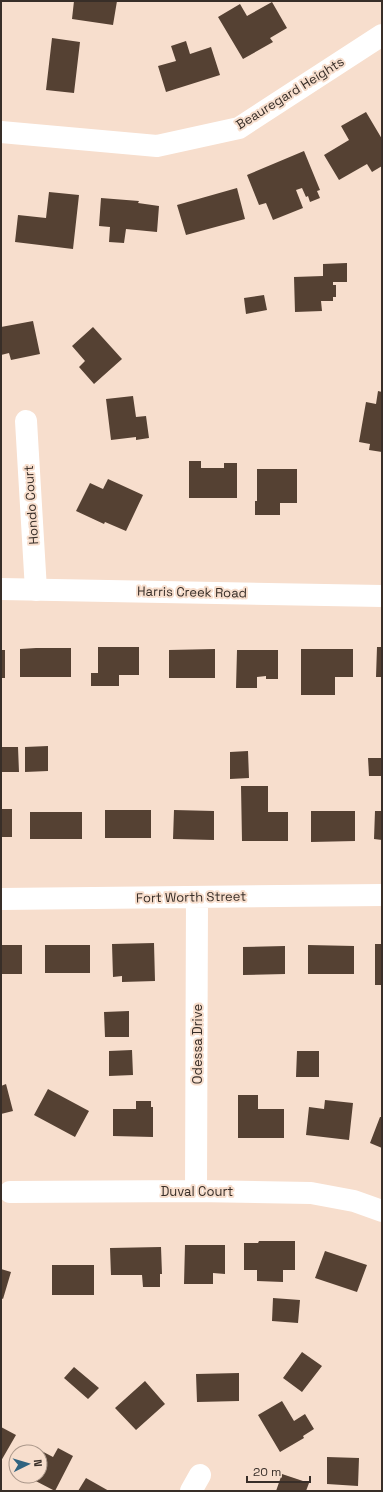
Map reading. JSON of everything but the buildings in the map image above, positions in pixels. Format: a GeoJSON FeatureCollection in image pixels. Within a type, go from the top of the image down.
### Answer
{"type":"FeatureCollection","features":[{"type":"Feature","properties":{"kind":"street","name":"Beauregard Heights"},"geometry":{"type":"LineString","coordinates":[[1,132],[157,146],[239,128],[382,35]]}},
{"type":"Feature","properties":{"kind":"street","name":"Hondo Court"},"geometry":{"type":"LineString","coordinates":[[26,421],[36,590]]}},
{"type":"Feature","properties":{"kind":"street","name":"Harris Creek Road"},"geometry":{"type":"LineString","coordinates":[[1,589],[382,596]]}},
{"type":"Feature","properties":{"kind":"street","name":"Fort Worth Street"},"geometry":{"type":"LineString","coordinates":[[1,899],[382,896]]}},
{"type":"Feature","properties":{"kind":"street","name":"Odessa Drive"},"geometry":{"type":"LineString","coordinates":[[196,1191],[197,897]]}},
{"type":"Feature","properties":{"kind":"street","name":"Duval Court"},"geometry":{"type":"LineString","coordinates":[[10,1192],[196,1191],[310,1193],[354,1201],[382,1211]]}}]}
